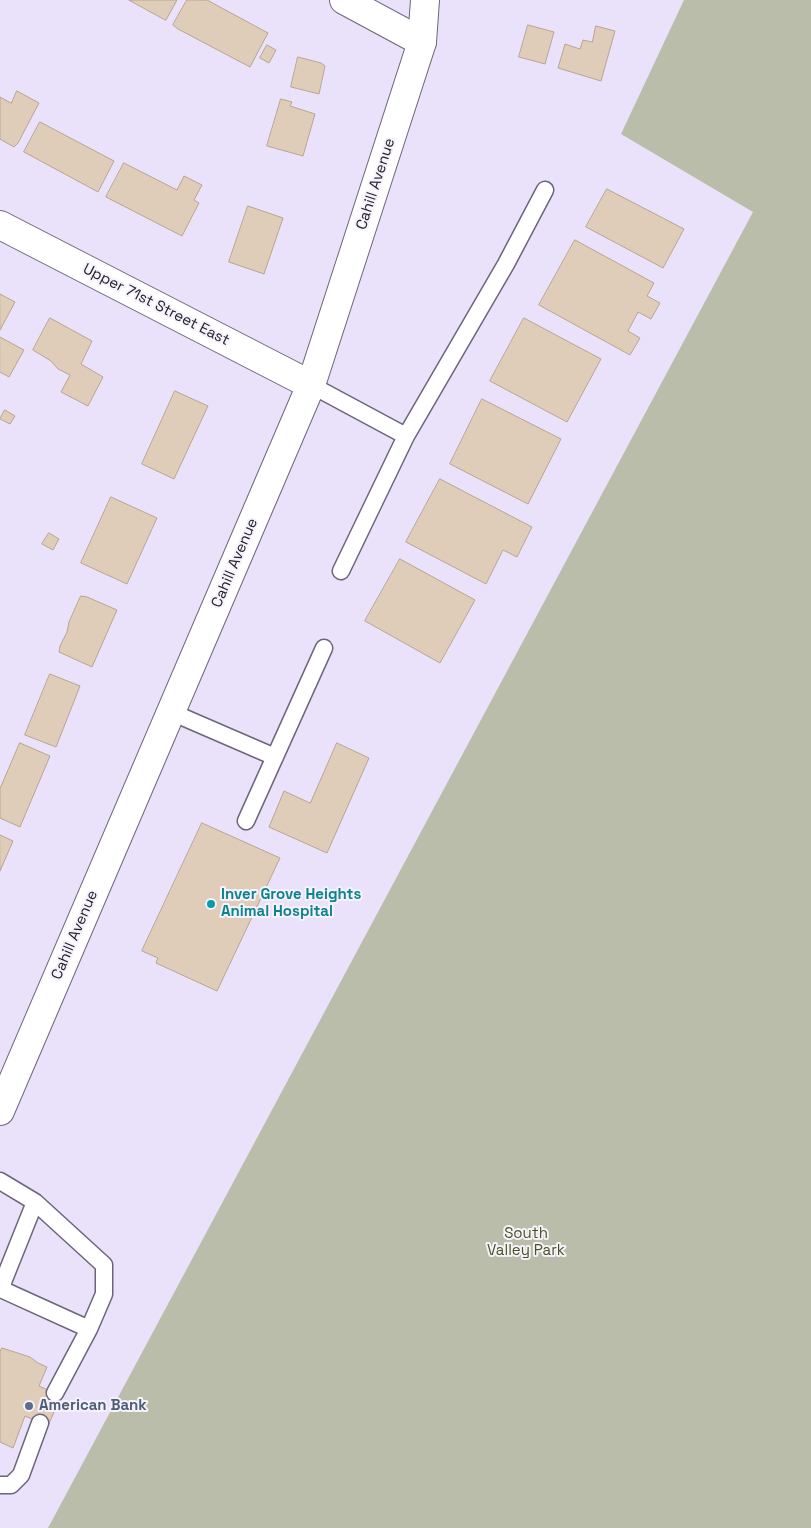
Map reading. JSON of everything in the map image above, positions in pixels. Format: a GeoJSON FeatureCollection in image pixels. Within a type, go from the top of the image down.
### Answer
{"type":"FeatureCollection","features":[{"type":"Feature","properties":{"kind":"street"},"geometry":{"type":"LineString","coordinates":[[344,0],[422,42]]}},
{"type":"Feature","properties":{"kind":"street","name":"Cahill Avenue"},"geometry":{"type":"LineString","coordinates":[[0,1110],[311,385],[422,42],[425,0]]}},
{"type":"Feature","properties":{"kind":"street","name":"Upper 71st Street East"},"geometry":{"type":"LineString","coordinates":[[0,225],[311,385]]}},
{"type":"Feature","properties":{"kind":"lane"},"geometry":{"type":"LineString","coordinates":[[341,571],[406,436],[506,264],[545,190]]}},
{"type":"Feature","properties":{"kind":"lane"},"geometry":{"type":"LineString","coordinates":[[311,385],[406,436]]}},
{"type":"Feature","properties":{"kind":"lane"},"geometry":{"type":"LineString","coordinates":[[246,821],[324,648]]}},
{"type":"Feature","properties":{"kind":"lane"},"geometry":{"type":"LineString","coordinates":[[171,712],[274,757]]}},
{"type":"Feature","properties":{"kind":"lane"},"geometry":{"type":"LineString","coordinates":[[0,1181],[36,1202],[104,1265],[104,1294],[89,1329],[55,1393]]}},
{"type":"Feature","properties":{"kind":"lane"},"geometry":{"type":"LineString","coordinates":[[36,1202],[3,1282],[1,1294],[89,1329]]}},
{"type":"Feature","properties":{"kind":"lane"},"geometry":{"type":"LineString","coordinates":[[0,1486],[11,1486],[21,1475],[40,1423]]}},
{"type":"Feature","properties":{"kind":"green space","name":"South Valley Park"},"geometry":{"type":"Polygon","coordinates":[[[684,0],[811,0],[811,1528],[48,1528],[753,212],[621,134],[684,0]]]}},
{"type":"Feature","properties":{"kind":"building"},"geometry":{"type":"Polygon","coordinates":[[[129,0],[177,0],[166,20],[129,0]]]}},
{"type":"Feature","properties":{"kind":"building"},"geometry":{"type":"Polygon","coordinates":[[[187,0],[207,0],[268,33],[250,67],[173,25],[187,0]]]}},
{"type":"Feature","properties":{"kind":"building"},"geometry":{"type":"Polygon","coordinates":[[[528,25],[554,32],[545,64],[519,57],[528,25]]]}},
{"type":"Feature","properties":{"kind":"building"},"geometry":{"type":"Polygon","coordinates":[[[596,26],[615,31],[601,81],[558,68],[565,44],[580,49],[583,40],[592,42],[596,26]]]}},
{"type":"Feature","properties":{"kind":"building"},"geometry":{"type":"Polygon","coordinates":[[[267,45],[276,50],[269,63],[260,58],[267,45]]]}},
{"type":"Feature","properties":{"kind":"building"},"geometry":{"type":"Polygon","coordinates":[[[298,57],[321,63],[325,66],[319,94],[291,87],[298,57]]]}},
{"type":"Feature","properties":{"kind":"building"},"geometry":{"type":"Polygon","coordinates":[[[17,91],[39,103],[18,143],[14,147],[0,139],[0,97],[11,103],[17,91]]]}},
{"type":"Feature","properties":{"kind":"building"},"geometry":{"type":"Polygon","coordinates":[[[281,99],[292,102],[290,106],[315,114],[303,156],[267,146],[281,99]]]}},
{"type":"Feature","properties":{"kind":"building"},"geometry":{"type":"Polygon","coordinates":[[[40,122],[114,161],[98,192],[24,152],[40,122]]]}},
{"type":"Feature","properties":{"kind":"building"},"geometry":{"type":"Polygon","coordinates":[[[124,163],[177,190],[184,176],[202,185],[194,200],[199,203],[182,236],[106,197],[124,163]]]}},
{"type":"Feature","properties":{"kind":"building"},"geometry":{"type":"Polygon","coordinates":[[[607,189],[684,229],[663,268],[586,227],[607,189]]]}},
{"type":"Feature","properties":{"kind":"building"},"geometry":{"type":"Polygon","coordinates":[[[248,206],[283,218],[264,274],[229,262],[248,206]]]}},
{"type":"Feature","properties":{"kind":"building"},"geometry":{"type":"Polygon","coordinates":[[[575,240],[654,283],[647,296],[660,303],[651,319],[638,312],[628,331],[640,338],[630,355],[539,305],[575,240]]]}},
{"type":"Feature","properties":{"kind":"building"},"geometry":{"type":"Polygon","coordinates":[[[0,294],[15,302],[0,330],[0,294]]]}},
{"type":"Feature","properties":{"kind":"building"},"geometry":{"type":"Polygon","coordinates":[[[50,318],[92,341],[81,364],[103,377],[88,406],[61,392],[70,375],[58,369],[51,361],[33,350],[50,318]]]}},
{"type":"Feature","properties":{"kind":"building"},"geometry":{"type":"Polygon","coordinates":[[[524,318],[601,359],[567,422],[490,381],[524,318]]]}},
{"type":"Feature","properties":{"kind":"building"},"geometry":{"type":"Polygon","coordinates":[[[0,337],[24,350],[9,377],[0,372],[0,337]]]}},
{"type":"Feature","properties":{"kind":"building"},"geometry":{"type":"Polygon","coordinates":[[[175,391],[208,406],[174,479],[142,464],[175,391]]]}},
{"type":"Feature","properties":{"kind":"building"},"geometry":{"type":"Polygon","coordinates":[[[482,399],[561,439],[528,504],[450,464],[482,399]]]}},
{"type":"Feature","properties":{"kind":"building"},"geometry":{"type":"Polygon","coordinates":[[[5,410],[15,416],[10,424],[0,419],[5,410]]]}},
{"type":"Feature","properties":{"kind":"building"},"geometry":{"type":"Polygon","coordinates":[[[440,479],[532,527],[517,557],[503,550],[486,584],[406,542],[440,479]]]}},
{"type":"Feature","properties":{"kind":"building"},"geometry":{"type":"Polygon","coordinates":[[[111,497],[157,518],[127,584],[81,563],[111,497]]]}},
{"type":"Feature","properties":{"kind":"building"},"geometry":{"type":"Polygon","coordinates":[[[49,533],[59,539],[53,550],[42,544],[49,533]]]}},
{"type":"Feature","properties":{"kind":"building"},"geometry":{"type":"Polygon","coordinates":[[[400,559],[475,600],[440,663],[365,621],[400,559]]]}},
{"type":"Feature","properties":{"kind":"building"},"geometry":{"type":"Polygon","coordinates":[[[81,596],[117,610],[92,667],[59,652],[69,622],[81,596]]]}},
{"type":"Feature","properties":{"kind":"building"},"geometry":{"type":"Polygon","coordinates":[[[50,674],[80,686],[56,747],[25,735],[50,674]]]}},
{"type":"Feature","properties":{"kind":"building"},"geometry":{"type":"Polygon","coordinates":[[[20,743],[50,756],[20,827],[0,818],[0,789],[20,743]]]}},
{"type":"Feature","properties":{"kind":"building","name":"Inver Grove Heights Animal Hospital"},"geometry":{"type":"Polygon","coordinates":[[[337,743],[369,758],[327,853],[269,827],[284,791],[310,803],[337,743]]]}},
{"type":"Feature","properties":{"kind":"building","name":"Inver Grove Heights Animal Hospital"},"geometry":{"type":"Polygon","coordinates":[[[202,823],[280,858],[217,991],[156,963],[158,958],[142,951],[202,823]]]}},
{"type":"Feature","properties":{"kind":"building"},"geometry":{"type":"Polygon","coordinates":[[[0,835],[13,841],[0,871],[0,835]]]}},
{"type":"Feature","properties":{"kind":"building","name":"American Bank"},"geometry":{"type":"Polygon","coordinates":[[[2,1348],[30,1357],[47,1367],[39,1386],[61,1396],[48,1426],[25,1416],[13,1448],[0,1442],[0,1352],[2,1348]]]}},
{"type":"Feature","properties":{"kind":"place","name":"Inver Grove Heights Animal Hospital"},"geometry":{"type":"Point","coordinates":[211,904]}},
{"type":"Feature","properties":{"kind":"place","name":"American Bank"},"geometry":{"type":"Point","coordinates":[29,1406]}}]}
